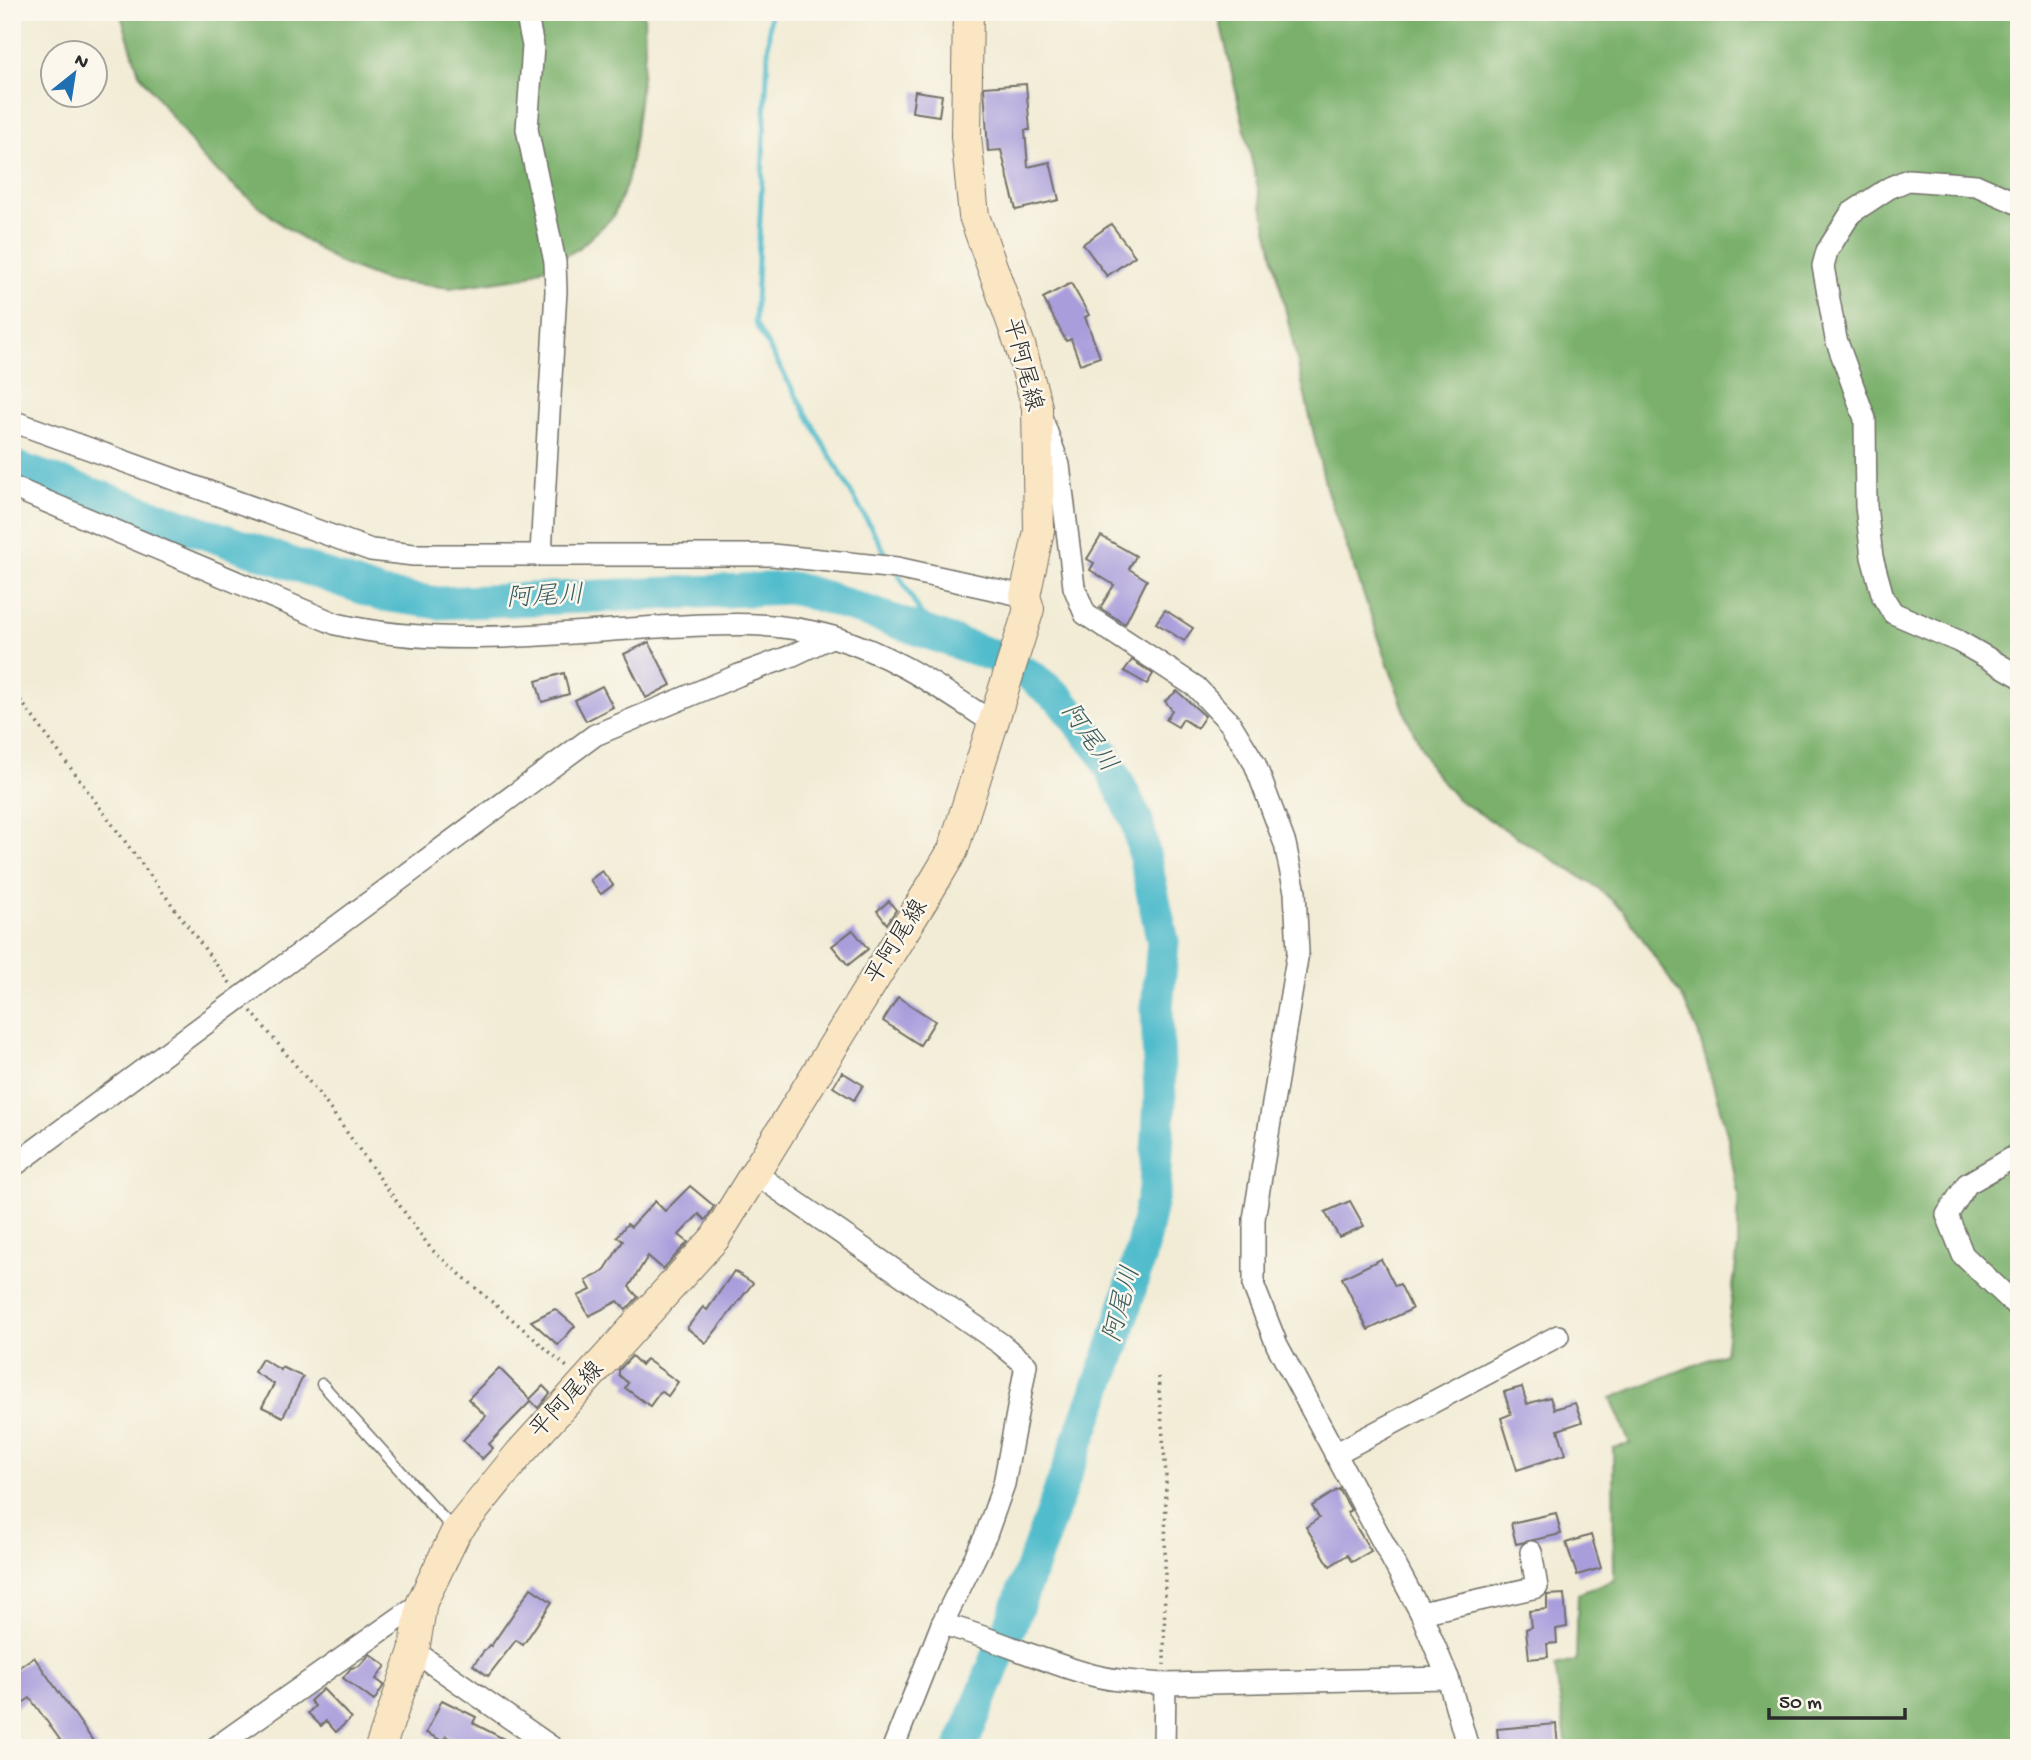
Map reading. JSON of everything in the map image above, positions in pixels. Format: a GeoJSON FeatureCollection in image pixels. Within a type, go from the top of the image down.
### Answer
{"type":"FeatureCollection","features":[{"type":"Feature","properties":{"kind":"main road","name":"平阿尾線"},"geometry":{"type":"LineString","coordinates":[[380,1748],[414,1651],[422,1602],[456,1532],[520,1453],[702,1256],[756,1174],[953,850],[1027,603],[1039,531],[1037,407],[1020,345],[974,216],[966,136],[968,12]]}},
{"type":"Feature","properties":{"kind":"street"},"geometry":{"type":"LineString","coordinates":[[526,12],[533,46],[527,129],[555,262],[556,291],[541,553]]}},
{"type":"Feature","properties":{"kind":"street"},"geometry":{"type":"LineString","coordinates":[[2019,204],[1976,185],[1908,180],[1889,188],[1851,213],[1828,251],[1823,266],[1833,330],[1865,419],[1866,506],[1872,557],[1883,597],[1893,613],[1958,641],[2019,676]]}},
{"type":"Feature","properties":{"kind":"street"},"geometry":{"type":"LineString","coordinates":[[1037,407],[1059,465],[1074,587],[1085,614],[1196,687],[1230,723],[1255,764],[1285,844],[1295,892],[1298,953],[1254,1219],[1254,1287],[1276,1345],[1421,1613],[1448,1678],[1468,1748]]}},
{"type":"Feature","properties":{"kind":"street"},"geometry":{"type":"LineString","coordinates":[[12,421],[371,550],[414,555],[772,555],[897,568],[1027,603]]}},
{"type":"Feature","properties":{"kind":"street"},"geometry":{"type":"LineString","coordinates":[[12,487],[336,624],[371,633],[446,639],[753,623],[831,637],[892,658],[994,716]]}},
{"type":"Feature","properties":{"kind":"street"},"geometry":{"type":"LineString","coordinates":[[12,1167],[595,735],[792,656],[831,637]]}},
{"type":"Feature","properties":{"kind":"street"},"geometry":{"type":"LineString","coordinates":[[2019,1154],[1967,1184],[1947,1215],[1963,1255],[2019,1308]]}},
{"type":"Feature","properties":{"kind":"street"},"geometry":{"type":"LineString","coordinates":[[756,1174],[1026,1364],[1004,1484],[986,1535],[942,1624],[893,1748]]}},
{"type":"Feature","properties":{"kind":"street"},"geometry":{"type":"LineString","coordinates":[[1335,1454],[1558,1336]]}},
{"type":"Feature","properties":{"kind":"street"},"geometry":{"type":"LineString","coordinates":[[1421,1613],[1537,1587],[1531,1552]]}},
{"type":"Feature","properties":{"kind":"street"},"geometry":{"type":"LineString","coordinates":[[215,1748],[422,1602]]}},
{"type":"Feature","properties":{"kind":"street"},"geometry":{"type":"LineString","coordinates":[[942,1624],[979,1633],[1086,1674],[1165,1685],[1448,1678]]}},
{"type":"Feature","properties":{"kind":"street"},"geometry":{"type":"LineString","coordinates":[[414,1651],[553,1748]]}},
{"type":"Feature","properties":{"kind":"street"},"geometry":{"type":"LineString","coordinates":[[1164,1748],[1165,1685]]}},
{"type":"Feature","properties":{"kind":"lane"},"geometry":{"type":"LineString","coordinates":[[322,1384],[456,1532]]}},
{"type":"Feature","properties":{"kind":"path"},"geometry":{"type":"LineString","coordinates":[[12,689],[241,998],[320,1096],[431,1249],[510,1315],[584,1384]]}},
{"type":"Feature","properties":{"kind":"path"},"geometry":{"type":"LineString","coordinates":[[1158,1377],[1166,1474],[1165,1685]]}},
{"type":"Feature","properties":{"kind":"green space"},"geometry":{"type":"Polygon","coordinates":[[[120,12],[644,12],[645,51],[627,183],[613,217],[578,249],[526,277],[450,288],[383,280],[340,263],[282,225],[205,161],[139,73],[120,12]]]}},
{"type":"Feature","properties":{"kind":"green space"},"geometry":{"type":"Polygon","coordinates":[[[1218,12],[2019,12],[2019,1748],[1567,1748],[1555,1666],[1576,1661],[1578,1594],[1614,1580],[1613,1448],[1630,1444],[1611,1398],[1725,1353],[1738,1247],[1738,1193],[1727,1133],[1698,1032],[1683,999],[1623,910],[1598,888],[1457,799],[1431,769],[1406,715],[1326,488],[1218,12]]]}},
{"type":"Feature","properties":{"kind":"building"},"geometry":{"type":"Polygon","coordinates":[[[1026,84],[1030,130],[1025,130],[1028,167],[1050,162],[1059,200],[1016,210],[1001,150],[988,151],[984,87],[1026,84]]]}},
{"type":"Feature","properties":{"kind":"building"},"geometry":{"type":"Polygon","coordinates":[[[915,91],[942,95],[939,116],[912,112],[915,91]]]}},
{"type":"Feature","properties":{"kind":"building"},"geometry":{"type":"Polygon","coordinates":[[[1111,224],[1135,256],[1107,276],[1083,244],[1111,224]]]}},
{"type":"Feature","properties":{"kind":"building"},"geometry":{"type":"Polygon","coordinates":[[[1071,283],[1089,315],[1085,317],[1100,357],[1080,364],[1071,339],[1066,341],[1043,298],[1071,283]]]}},
{"type":"Feature","properties":{"kind":"building"},"geometry":{"type":"Polygon","coordinates":[[[1101,536],[1136,556],[1129,569],[1147,580],[1125,624],[1100,608],[1114,585],[1090,570],[1094,563],[1087,559],[1101,536]]]}},
{"type":"Feature","properties":{"kind":"building"},"geometry":{"type":"Polygon","coordinates":[[[1165,610],[1193,628],[1184,641],[1156,623],[1165,610]]]}},
{"type":"Feature","properties":{"kind":"building"},"geometry":{"type":"Polygon","coordinates":[[[649,642],[671,685],[646,698],[624,654],[649,642]]]}},
{"type":"Feature","properties":{"kind":"building"},"geometry":{"type":"Polygon","coordinates":[[[1132,660],[1153,674],[1147,684],[1124,671],[1132,660]]]}},
{"type":"Feature","properties":{"kind":"building"},"geometry":{"type":"Polygon","coordinates":[[[564,673],[569,694],[542,702],[536,681],[564,673]]]}},
{"type":"Feature","properties":{"kind":"building"},"geometry":{"type":"Polygon","coordinates":[[[602,686],[613,707],[586,721],[575,700],[602,686]]]}},
{"type":"Feature","properties":{"kind":"building"},"geometry":{"type":"Polygon","coordinates":[[[1177,691],[1205,716],[1197,728],[1183,719],[1178,727],[1166,720],[1172,710],[1165,701],[1177,691]]]}},
{"type":"Feature","properties":{"kind":"building"},"geometry":{"type":"Polygon","coordinates":[[[602,871],[613,885],[601,894],[590,880],[602,871]]]}},
{"type":"Feature","properties":{"kind":"building"},"geometry":{"type":"Polygon","coordinates":[[[889,901],[896,910],[887,924],[877,911],[889,901]]]}},
{"type":"Feature","properties":{"kind":"building"},"geometry":{"type":"Polygon","coordinates":[[[853,930],[868,949],[848,965],[832,946],[853,930]]]}},
{"type":"Feature","properties":{"kind":"building"},"geometry":{"type":"Polygon","coordinates":[[[898,997],[935,1021],[920,1045],[883,1021],[898,997]]]}},
{"type":"Feature","properties":{"kind":"building"},"geometry":{"type":"Polygon","coordinates":[[[842,1072],[863,1085],[854,1100],[833,1087],[842,1072]]]}},
{"type":"Feature","properties":{"kind":"building"},"geometry":{"type":"Polygon","coordinates":[[[690,1186],[714,1206],[707,1218],[705,1220],[699,1214],[679,1235],[688,1242],[663,1269],[648,1256],[629,1287],[638,1297],[626,1310],[618,1301],[589,1316],[578,1296],[591,1290],[586,1281],[604,1271],[623,1241],[617,1237],[627,1224],[631,1227],[655,1201],[665,1211],[690,1186]]]}},
{"type":"Feature","properties":{"kind":"building"},"geometry":{"type":"Polygon","coordinates":[[[1350,1201],[1364,1226],[1339,1237],[1325,1212],[1350,1201]]]}},
{"type":"Feature","properties":{"kind":"building"},"geometry":{"type":"Polygon","coordinates":[[[1381,1259],[1395,1286],[1400,1284],[1412,1309],[1368,1330],[1342,1278],[1381,1259]]]}},
{"type":"Feature","properties":{"kind":"building"},"geometry":{"type":"Polygon","coordinates":[[[734,1271],[753,1283],[706,1343],[687,1328],[703,1307],[707,1310],[734,1271]]]}},
{"type":"Feature","properties":{"kind":"building"},"geometry":{"type":"Polygon","coordinates":[[[555,1309],[575,1326],[558,1345],[531,1321],[555,1309]]]}},
{"type":"Feature","properties":{"kind":"building"},"geometry":{"type":"Polygon","coordinates":[[[632,1356],[641,1365],[646,1359],[678,1382],[668,1396],[661,1391],[650,1406],[625,1388],[628,1383],[619,1375],[619,1370],[632,1356]]]}},
{"type":"Feature","properties":{"kind":"building"},"geometry":{"type":"Polygon","coordinates":[[[262,1359],[281,1370],[282,1367],[303,1377],[283,1417],[262,1407],[274,1384],[254,1372],[262,1359]]]}},
{"type":"Feature","properties":{"kind":"building"},"geometry":{"type":"Polygon","coordinates":[[[499,1368],[530,1399],[543,1386],[550,1393],[538,1408],[531,1401],[489,1444],[493,1448],[482,1459],[463,1440],[486,1416],[468,1399],[499,1368]]]}},
{"type":"Feature","properties":{"kind":"building"},"geometry":{"type":"Polygon","coordinates":[[[1522,1387],[1527,1404],[1550,1397],[1554,1409],[1575,1403],[1582,1422],[1558,1430],[1566,1454],[1517,1470],[1501,1418],[1511,1414],[1504,1392],[1522,1387]]]}},
{"type":"Feature","properties":{"kind":"building"},"geometry":{"type":"Polygon","coordinates":[[[1339,1489],[1351,1510],[1347,1512],[1371,1551],[1352,1562],[1347,1555],[1330,1566],[1306,1527],[1319,1518],[1312,1506],[1339,1489]]]}},
{"type":"Feature","properties":{"kind":"building"},"geometry":{"type":"Polygon","coordinates":[[[1556,1513],[1561,1534],[1516,1544],[1511,1523],[1556,1513]]]}},
{"type":"Feature","properties":{"kind":"building"},"geometry":{"type":"Polygon","coordinates":[[[1591,1535],[1601,1568],[1577,1575],[1566,1543],[1591,1535]]]}},
{"type":"Feature","properties":{"kind":"building"},"geometry":{"type":"Polygon","coordinates":[[[531,1588],[552,1602],[523,1645],[516,1640],[488,1676],[473,1665],[489,1645],[491,1646],[531,1588]]]}},
{"type":"Feature","properties":{"kind":"building"},"geometry":{"type":"Polygon","coordinates":[[[1564,1594],[1567,1627],[1556,1629],[1557,1643],[1547,1644],[1548,1657],[1529,1659],[1526,1629],[1531,1627],[1529,1611],[1547,1609],[1547,1595],[1564,1594]]]}},
{"type":"Feature","properties":{"kind":"building"},"geometry":{"type":"Polygon","coordinates":[[[370,1654],[386,1666],[376,1679],[384,1685],[374,1701],[343,1678],[351,1668],[359,1666],[370,1654]]]}},
{"type":"Feature","properties":{"kind":"building"},"geometry":{"type":"Polygon","coordinates":[[[34,1657],[98,1748],[66,1748],[30,1698],[12,1710],[12,1672],[34,1657]]]}},
{"type":"Feature","properties":{"kind":"building"},"geometry":{"type":"Polygon","coordinates":[[[323,1689],[351,1718],[336,1732],[326,1721],[321,1726],[308,1713],[315,1706],[310,1701],[323,1689]]]}},
{"type":"Feature","properties":{"kind":"building"},"geometry":{"type":"Polygon","coordinates":[[[442,1700],[476,1717],[473,1723],[521,1748],[468,1748],[446,1736],[443,1741],[426,1733],[442,1700]]]}},
{"type":"Feature","properties":{"kind":"building"},"geometry":{"type":"Polygon","coordinates":[[[1556,1724],[1558,1748],[1499,1748],[1497,1729],[1556,1724]]]}},
{"type":"Feature","properties":{"kind":"waterway"},"geometry":{"type":"LineString","coordinates":[[770,12],[755,323],[890,561]]}},
{"type":"Feature","properties":{"kind":"waterway","name":"阿尾川"},"geometry":{"type":"LineString","coordinates":[[12,466],[382,595],[439,603],[792,588],[994,656],[1031,676],[1059,698],[1103,753],[1137,821],[1163,942],[1157,1008],[1160,1100],[1155,1185],[1141,1252],[1115,1341],[1015,1613],[961,1748]]}},
{"type":"Feature","properties":{"kind":"waterway"},"geometry":{"type":"LineString","coordinates":[[899,575],[932,634]]}}]}
